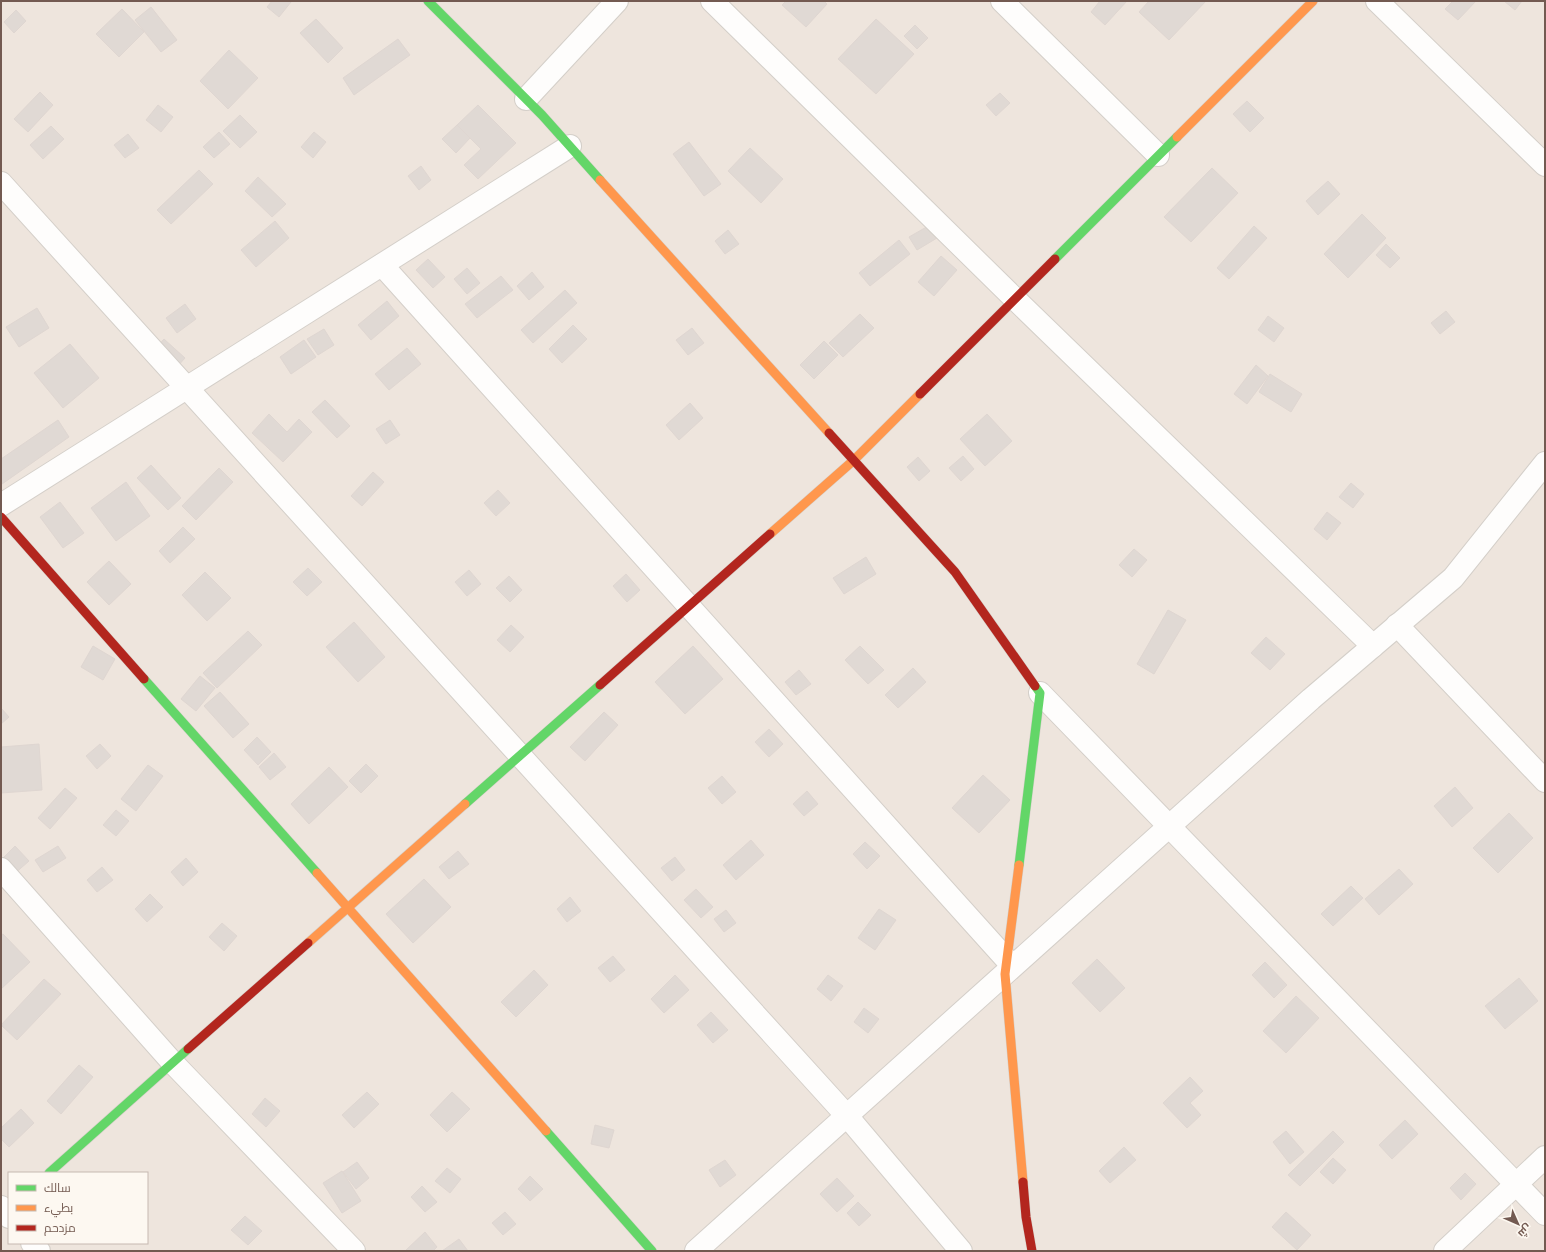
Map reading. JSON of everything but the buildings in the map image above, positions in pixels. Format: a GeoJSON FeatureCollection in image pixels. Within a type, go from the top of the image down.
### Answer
{"type":"FeatureCollection","features":[{"type":"Feature","properties":{"kind":"street"},"geometry":{"type":"LineString","coordinates":[[428,1],[526,99],[570,146],[954,572],[1040,693],[1545,1214]]}},
{"type":"Feature","properties":{"kind":"street"},"geometry":{"type":"LineString","coordinates":[[526,99],[617,1]]}},
{"type":"Feature","properties":{"kind":"street"},"geometry":{"type":"LineString","coordinates":[[712,1],[1373,646]]}},
{"type":"Feature","properties":{"kind":"street"},"geometry":{"type":"LineString","coordinates":[[1002,1],[1158,155]]}},
{"type":"Feature","properties":{"kind":"street"},"geometry":{"type":"LineString","coordinates":[[50,1172],[854,460],[1313,1]]}},
{"type":"Feature","properties":{"kind":"street"},"geometry":{"type":"LineString","coordinates":[[1377,1],[1545,165]]}},
{"type":"Feature","properties":{"kind":"street"},"geometry":{"type":"LineString","coordinates":[[1,505],[570,146]]}},
{"type":"Feature","properties":{"kind":"street"},"geometry":{"type":"LineString","coordinates":[[1,183],[846,1116],[961,1251]]}},
{"type":"Feature","properties":{"kind":"street"},"geometry":{"type":"LineString","coordinates":[[382,265],[688,607],[1006,967]]}},
{"type":"Feature","properties":{"kind":"street"},"geometry":{"type":"LineString","coordinates":[[696,1251],[846,1116],[1006,967],[1170,827],[1373,646],[1453,578],[1545,463]]}},
{"type":"Feature","properties":{"kind":"street"},"geometry":{"type":"LineString","coordinates":[[1,517],[652,1251]]}},
{"type":"Feature","properties":{"kind":"street"},"geometry":{"type":"LineString","coordinates":[[1397,625],[1545,781]]}},
{"type":"Feature","properties":{"kind":"street"},"geometry":{"type":"LineString","coordinates":[[1032,1251],[1026,1217],[1006,967],[1040,693]]}},
{"type":"Feature","properties":{"kind":"street"},"geometry":{"type":"LineString","coordinates":[[1,869],[173,1063],[354,1251]]}},
{"type":"Feature","properties":{"kind":"street"},"geometry":{"type":"LineString","coordinates":[[1445,1251],[1545,1157]]}},
{"type":"Feature","properties":{"kind":"shaded area"},"geometry":{"type":"Polygon","coordinates":[[[1,1],[1545,1],[1545,1251],[1,1251],[1,1]]]}},
{"type":"Feature","properties":{"kind":"traffic: fast"},"geometry":{"type":"LineString","coordinates":[[428,1],[542,115],[600,180]]}},
{"type":"Feature","properties":{"kind":"traffic: fast"},"geometry":{"type":"LineString","coordinates":[[1055,259],[1177,137]]}},
{"type":"Feature","properties":{"kind":"traffic: fast"},"geometry":{"type":"LineString","coordinates":[[144,679],[317,873]]}},
{"type":"Feature","properties":{"kind":"traffic: fast"},"geometry":{"type":"LineString","coordinates":[[465,804],[600,685]]}},
{"type":"Feature","properties":{"kind":"traffic: fast"},"geometry":{"type":"LineString","coordinates":[[1019,865],[1040,693],[1035,686]]}},
{"type":"Feature","properties":{"kind":"traffic: fast"},"geometry":{"type":"LineString","coordinates":[[50,1172],[188,1049]]}},
{"type":"Feature","properties":{"kind":"traffic: fast"},"geometry":{"type":"LineString","coordinates":[[546,1131],[652,1251]]}},
{"type":"Feature","properties":{"kind":"traffic: slow"},"geometry":{"type":"LineString","coordinates":[[1177,137],[1313,1]]}},
{"type":"Feature","properties":{"kind":"traffic: slow"},"geometry":{"type":"LineString","coordinates":[[600,180],[829,433]]}},
{"type":"Feature","properties":{"kind":"traffic: slow"},"geometry":{"type":"LineString","coordinates":[[770,534],[854,460],[920,394]]}},
{"type":"Feature","properties":{"kind":"traffic: slow"},"geometry":{"type":"LineString","coordinates":[[308,943],[465,804]]}},
{"type":"Feature","properties":{"kind":"traffic: slow"},"geometry":{"type":"LineString","coordinates":[[1019,865],[1005,974],[1023,1182]]}},
{"type":"Feature","properties":{"kind":"traffic: slow"},"geometry":{"type":"LineString","coordinates":[[317,873],[546,1131]]}},
{"type":"Feature","properties":{"kind":"traffic: jam"},"geometry":{"type":"LineString","coordinates":[[920,394],[1055,259]]}},
{"type":"Feature","properties":{"kind":"traffic: jam"},"geometry":{"type":"LineString","coordinates":[[829,433],[955,572],[1035,686]]}},
{"type":"Feature","properties":{"kind":"traffic: jam"},"geometry":{"type":"LineString","coordinates":[[1,517],[144,679]]}},
{"type":"Feature","properties":{"kind":"traffic: jam"},"geometry":{"type":"LineString","coordinates":[[600,685],[770,534]]}},
{"type":"Feature","properties":{"kind":"traffic: jam"},"geometry":{"type":"LineString","coordinates":[[188,1049],[308,943]]}},
{"type":"Feature","properties":{"kind":"traffic: jam"},"geometry":{"type":"LineString","coordinates":[[1023,1182],[1026,1217],[1032,1251]]}}]}
